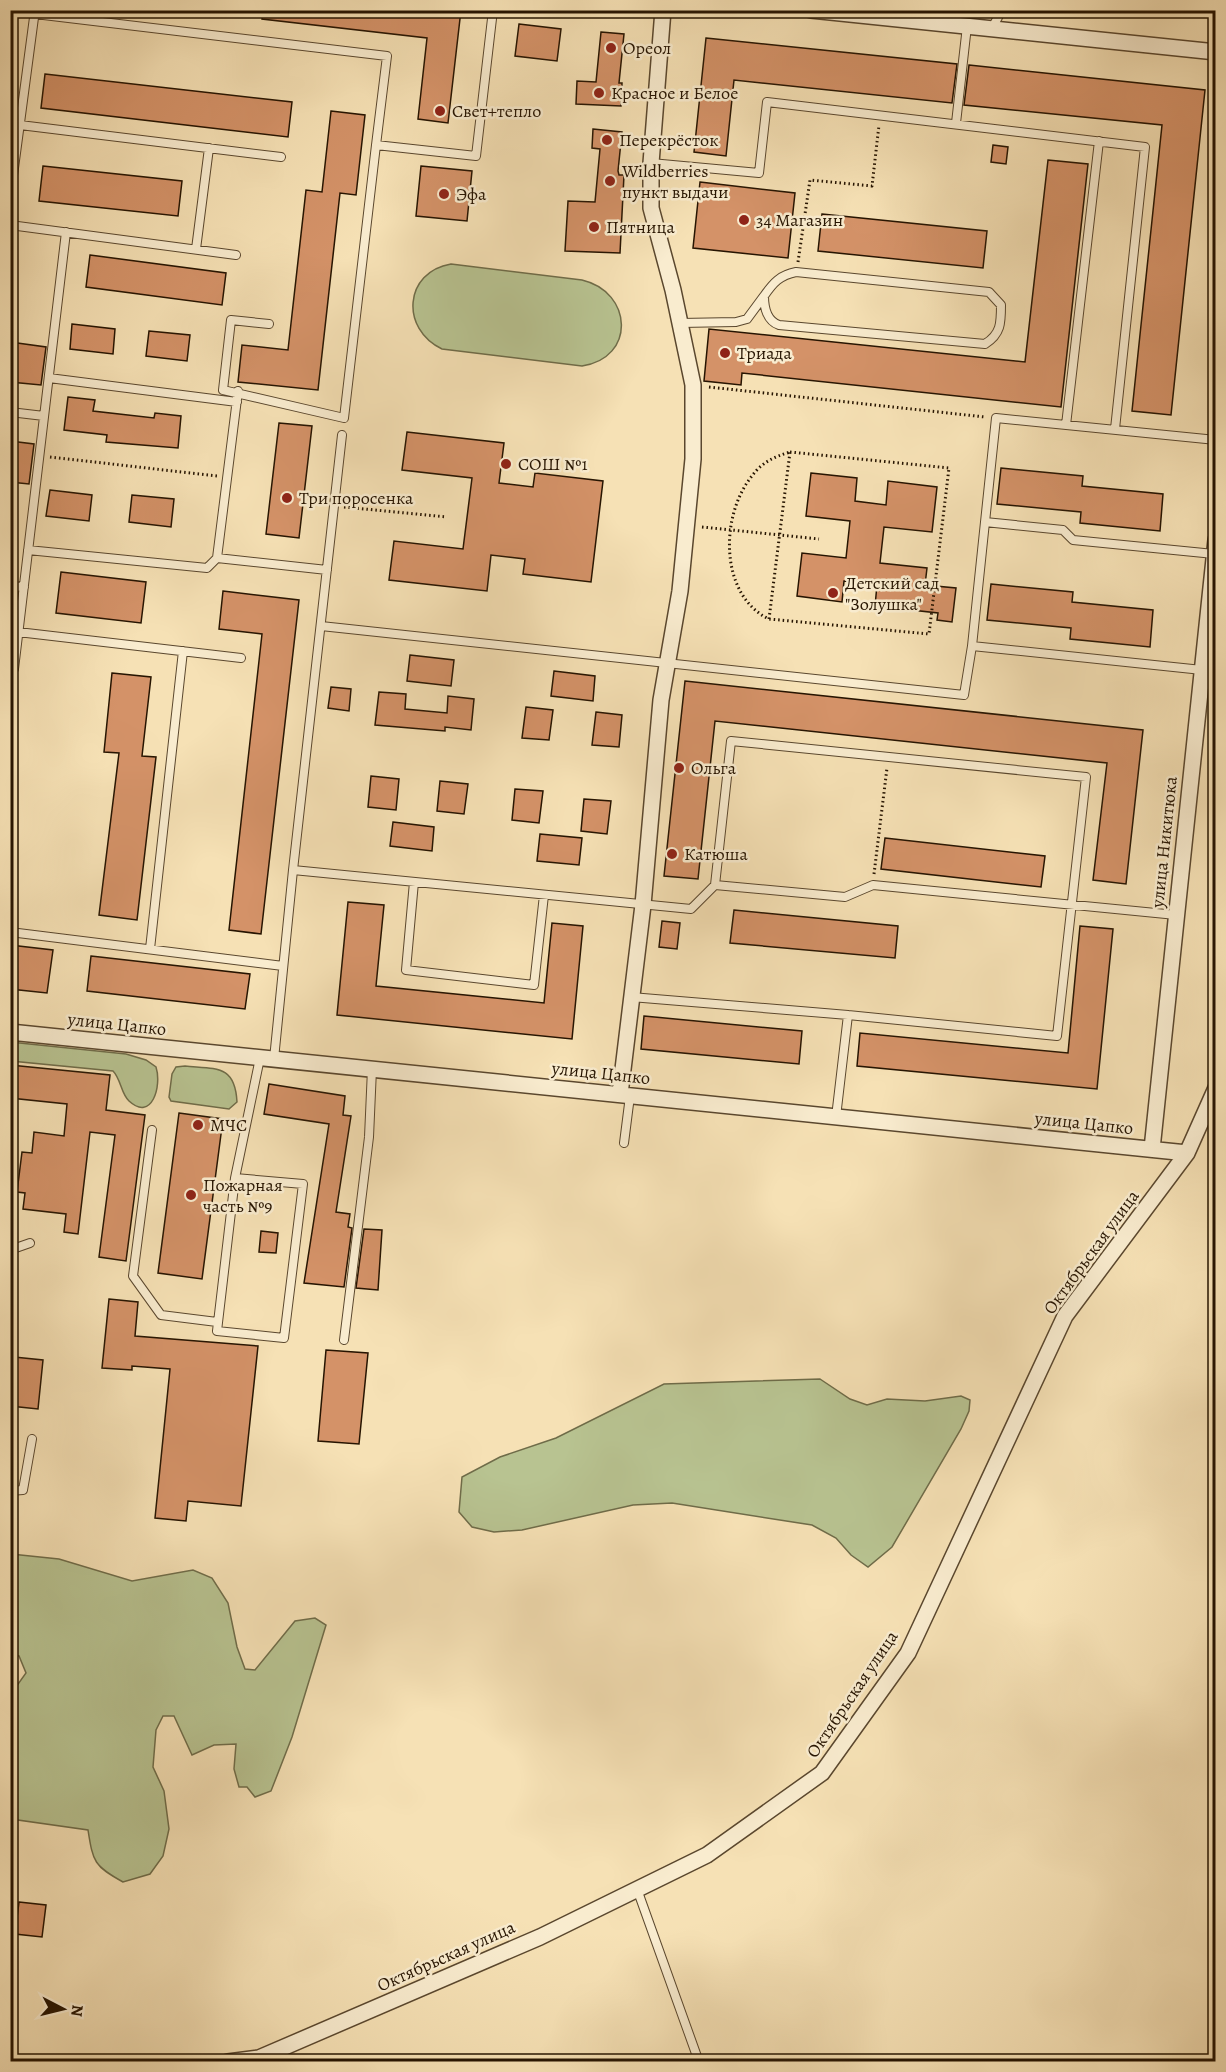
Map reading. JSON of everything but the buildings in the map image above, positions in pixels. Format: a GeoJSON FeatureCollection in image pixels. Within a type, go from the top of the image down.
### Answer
{"type":"FeatureCollection","features":[{"type":"Feature","properties":{"kind":"street"},"geometry":{"type":"LineString","coordinates":[[625,1095],[631,997],[643,905],[661,700],[669,664],[689,524],[693,459],[693,385],[651,208],[651,163],[663,10]]}},
{"type":"Feature","properties":{"kind":"street"},"geometry":{"type":"LineString","coordinates":[[811,10],[1215,52]]}},
{"type":"Feature","properties":{"kind":"street","name":"улица Никитюка"},"geometry":{"type":"LineString","coordinates":[[1152,1149],[1215,547]]}},
{"type":"Feature","properties":{"kind":"street","name":"улица Цапко"},"geometry":{"type":"LineString","coordinates":[[10,1032],[1187,1153]]}},
{"type":"Feature","properties":{"kind":"street","name":"Октябрьская улица"},"geometry":{"type":"LineString","coordinates":[[228,2061],[259,2058],[540,1937],[707,1855],[822,1773],[908,1653],[1065,1316],[1187,1153],[1215,1089]]}},
{"type":"Feature","properties":{"kind":"lane"},"geometry":{"type":"LineString","coordinates":[[376,145],[476,156],[493,10]]}},
{"type":"Feature","properties":{"kind":"lane"},"geometry":{"type":"LineString","coordinates":[[992,28],[1002,10]]}},
{"type":"Feature","properties":{"kind":"lane"},"geometry":{"type":"LineString","coordinates":[[10,198],[35,12],[387,56],[344,418],[223,390],[231,320],[269,324]]}},
{"type":"Feature","properties":{"kind":"lane"},"geometry":{"type":"LineString","coordinates":[[956,123],[967,26]]}},
{"type":"Feature","properties":{"kind":"lane"},"geometry":{"type":"LineString","coordinates":[[651,163],[759,173],[766,102],[1145,147],[1115,429]]}},
{"type":"Feature","properties":{"kind":"lane"},"geometry":{"type":"LineString","coordinates":[[20,125],[281,157]]}},
{"type":"Feature","properties":{"kind":"lane"},"geometry":{"type":"LineString","coordinates":[[1066,425],[1099,141]]}},
{"type":"Feature","properties":{"kind":"lane"},"geometry":{"type":"LineString","coordinates":[[196,249],[209,148]]}},
{"type":"Feature","properties":{"kind":"lane"},"geometry":{"type":"LineString","coordinates":[[10,225],[236,255]]}},
{"type":"Feature","properties":{"kind":"lane"},"geometry":{"type":"LineString","coordinates":[[10,668],[14,669],[66,232]]}},
{"type":"Feature","properties":{"kind":"lane"},"geometry":{"type":"LineString","coordinates":[[680,323],[736,322],[747,319],[773,284],[784,274],[796,272],[989,291],[1001,305],[1000,330],[995,338],[985,344],[779,325],[774,323],[766,312],[764,297]]}},
{"type":"Feature","properties":{"kind":"lane"},"geometry":{"type":"LineString","coordinates":[[49,378],[237,402]]}},
{"type":"Feature","properties":{"kind":"lane"},"geometry":{"type":"LineString","coordinates":[[28,550],[207,568],[217,558],[238,392]]}},
{"type":"Feature","properties":{"kind":"lane"},"geometry":{"type":"LineString","coordinates":[[10,412],[44,416]]}},
{"type":"Feature","properties":{"kind":"lane"},"geometry":{"type":"LineString","coordinates":[[321,626],[964,695],[972,646],[996,418],[1215,440]]}},
{"type":"Feature","properties":{"kind":"lane"},"geometry":{"type":"LineString","coordinates":[[235,1178],[303,1184],[284,1338],[217,1331],[235,1178],[267,1058],[284,966],[342,435]]}},
{"type":"Feature","properties":{"kind":"lane"},"geometry":{"type":"LineString","coordinates":[[985,522],[1063,530],[1073,540],[1215,547]]}},
{"type":"Feature","properties":{"kind":"lane"},"geometry":{"type":"LineString","coordinates":[[217,558],[327,570]]}},
{"type":"Feature","properties":{"kind":"lane"},"geometry":{"type":"LineString","coordinates":[[10,585],[24,587]]}},
{"type":"Feature","properties":{"kind":"lane"},"geometry":{"type":"LineString","coordinates":[[18,632],[241,658]]}},
{"type":"Feature","properties":{"kind":"lane"},"geometry":{"type":"LineString","coordinates":[[972,646],[1202,670]]}},
{"type":"Feature","properties":{"kind":"lane"},"geometry":{"type":"LineString","coordinates":[[150,950],[183,651]]}},
{"type":"Feature","properties":{"kind":"lane"},"geometry":{"type":"LineString","coordinates":[[293,870],[691,909],[715,885],[731,741],[889,755],[1086,777],[1057,1036],[848,1015],[631,997]]}},
{"type":"Feature","properties":{"kind":"lane"},"geometry":{"type":"LineString","coordinates":[[414,882],[406,970],[534,985],[544,895]]}},
{"type":"Feature","properties":{"kind":"lane"},"geometry":{"type":"LineString","coordinates":[[715,885],[845,897],[873,885],[1176,915]]}},
{"type":"Feature","properties":{"kind":"lane"},"geometry":{"type":"LineString","coordinates":[[10,932],[284,966]]}},
{"type":"Feature","properties":{"kind":"lane"},"geometry":{"type":"LineString","coordinates":[[836,1117],[848,1015]]}},
{"type":"Feature","properties":{"kind":"lane"},"geometry":{"type":"LineString","coordinates":[[344,1340],[369,1137],[372,1069]]}},
{"type":"Feature","properties":{"kind":"lane"},"geometry":{"type":"LineString","coordinates":[[624,1143],[625,1095]]}},
{"type":"Feature","properties":{"kind":"lane"},"geometry":{"type":"LineString","coordinates":[[152,1130],[133,1276],[161,1315],[218,1322]]}},
{"type":"Feature","properties":{"kind":"lane"},"geometry":{"type":"LineString","coordinates":[[10,1250],[30,1243]]}},
{"type":"Feature","properties":{"kind":"lane"},"geometry":{"type":"LineString","coordinates":[[10,1491],[23,1490],[32,1439]]}},
{"type":"Feature","properties":{"kind":"lane"},"geometry":{"type":"LineString","coordinates":[[637,1889],[699,2061]]}},
{"type":"Feature","properties":{"kind":"path"},"geometry":{"type":"LineString","coordinates":[[796,272],[810,180],[872,186],[881,114]]}},
{"type":"Feature","properties":{"kind":"path"},"geometry":{"type":"LineString","coordinates":[[693,385],[996,418]]}},
{"type":"Feature","properties":{"kind":"path"},"geometry":{"type":"LineString","coordinates":[[769,619],[790,452]]}},
{"type":"Feature","properties":{"kind":"path"},"geometry":{"type":"LineString","coordinates":[[790,452],[949,468],[929,634],[769,619],[759,614],[741,593],[733,573],[731,530],[738,502],[751,476],[769,459],[790,452]]}},
{"type":"Feature","properties":{"kind":"path"},"geometry":{"type":"LineString","coordinates":[[40,456],[227,477]]}},
{"type":"Feature","properties":{"kind":"path"},"geometry":{"type":"LineString","coordinates":[[334,506],[447,517]]}},
{"type":"Feature","properties":{"kind":"path"},"geometry":{"type":"LineString","coordinates":[[689,524],[819,539]]}},
{"type":"Feature","properties":{"kind":"path"},"geometry":{"type":"LineString","coordinates":[[873,885],[889,755]]}},
{"type":"Feature","properties":{"kind":"green space"},"geometry":{"type":"Polygon","coordinates":[[[451,264],[582,280],[599,287],[611,297],[619,310],[621,324],[619,338],[612,351],[600,360],[582,366],[442,349],[428,340],[419,328],[414,315],[413,302],[416,289],[424,278],[435,269],[451,264]]]}},
{"type":"Feature","properties":{"kind":"green space"},"geometry":{"type":"Polygon","coordinates":[[[10,1042],[126,1054],[146,1060],[156,1067],[158,1083],[156,1092],[149,1104],[144,1107],[137,1106],[126,1098],[113,1071],[11,1061],[10,1042]]]}},
{"type":"Feature","properties":{"kind":"green space"},"geometry":{"type":"Polygon","coordinates":[[[176,1067],[215,1069],[228,1075],[236,1090],[237,1102],[229,1109],[171,1101],[169,1097],[172,1074],[176,1067]]]}},
{"type":"Feature","properties":{"kind":"green space"},"geometry":{"type":"Polygon","coordinates":[[[820,1379],[850,1399],[867,1405],[887,1399],[925,1401],[961,1396],[970,1400],[969,1411],[961,1429],[892,1547],[868,1567],[851,1555],[836,1538],[812,1525],[672,1503],[633,1505],[522,1530],[494,1532],[472,1527],[459,1512],[462,1477],[500,1457],[556,1438],[664,1384],[820,1379]]]}},
{"type":"Feature","properties":{"kind":"green space"},"geometry":{"type":"Polygon","coordinates":[[[11,1554],[59,1559],[132,1581],[193,1570],[212,1578],[228,1603],[237,1647],[245,1669],[255,1670],[295,1621],[315,1618],[326,1625],[292,1737],[271,1791],[255,1797],[247,1787],[239,1787],[234,1769],[236,1744],[214,1745],[192,1755],[174,1716],[163,1716],[156,1730],[153,1767],[164,1791],[169,1829],[163,1856],[150,1874],[123,1882],[106,1872],[96,1862],[88,1830],[11,1819],[11,1694],[26,1673],[19,1656],[11,1654],[11,1554]]]}},
{"type":"Feature","properties":{"kind":"place","name":"Ореол"},"geometry":{"type":"Point","coordinates":[611,48]}},
{"type":"Feature","properties":{"kind":"place","name":"Красное и Белое"},"geometry":{"type":"Point","coordinates":[599,93]}},
{"type":"Feature","properties":{"kind":"place","name":"Свет+тепло"},"geometry":{"type":"Point","coordinates":[440,111]}},
{"type":"Feature","properties":{"kind":"place","name":"Перекрёсток"},"geometry":{"type":"Point","coordinates":[607,140]}},
{"type":"Feature","properties":{"kind":"place","name":"Wildberries пункт выдачи"},"geometry":{"type":"Point","coordinates":[610,181]}},
{"type":"Feature","properties":{"kind":"place","name":"Эфа"},"geometry":{"type":"Point","coordinates":[444,194]}},
{"type":"Feature","properties":{"kind":"place","name":"34 Магазин"},"geometry":{"type":"Point","coordinates":[744,220]}},
{"type":"Feature","properties":{"kind":"place","name":"Пятница"},"geometry":{"type":"Point","coordinates":[594,227]}},
{"type":"Feature","properties":{"kind":"place","name":"Триада"},"geometry":{"type":"Point","coordinates":[725,353]}},
{"type":"Feature","properties":{"kind":"place","name":"СОШ №1"},"geometry":{"type":"Point","coordinates":[506,464]}},
{"type":"Feature","properties":{"kind":"place","name":"Три поросенка"},"geometry":{"type":"Point","coordinates":[287,498]}},
{"type":"Feature","properties":{"kind":"place","name":"Детский сад \"Золушка\""},"geometry":{"type":"Point","coordinates":[833,593]}},
{"type":"Feature","properties":{"kind":"place","name":"Ольга"},"geometry":{"type":"Point","coordinates":[679,768]}},
{"type":"Feature","properties":{"kind":"place","name":"Катюша"},"geometry":{"type":"Point","coordinates":[672,854]}},
{"type":"Feature","properties":{"kind":"place","name":"МЧС"},"geometry":{"type":"Point","coordinates":[198,1125]}},
{"type":"Feature","properties":{"kind":"place","name":"Пожарная часть №9"},"geometry":{"type":"Point","coordinates":[191,1195]}}]}
